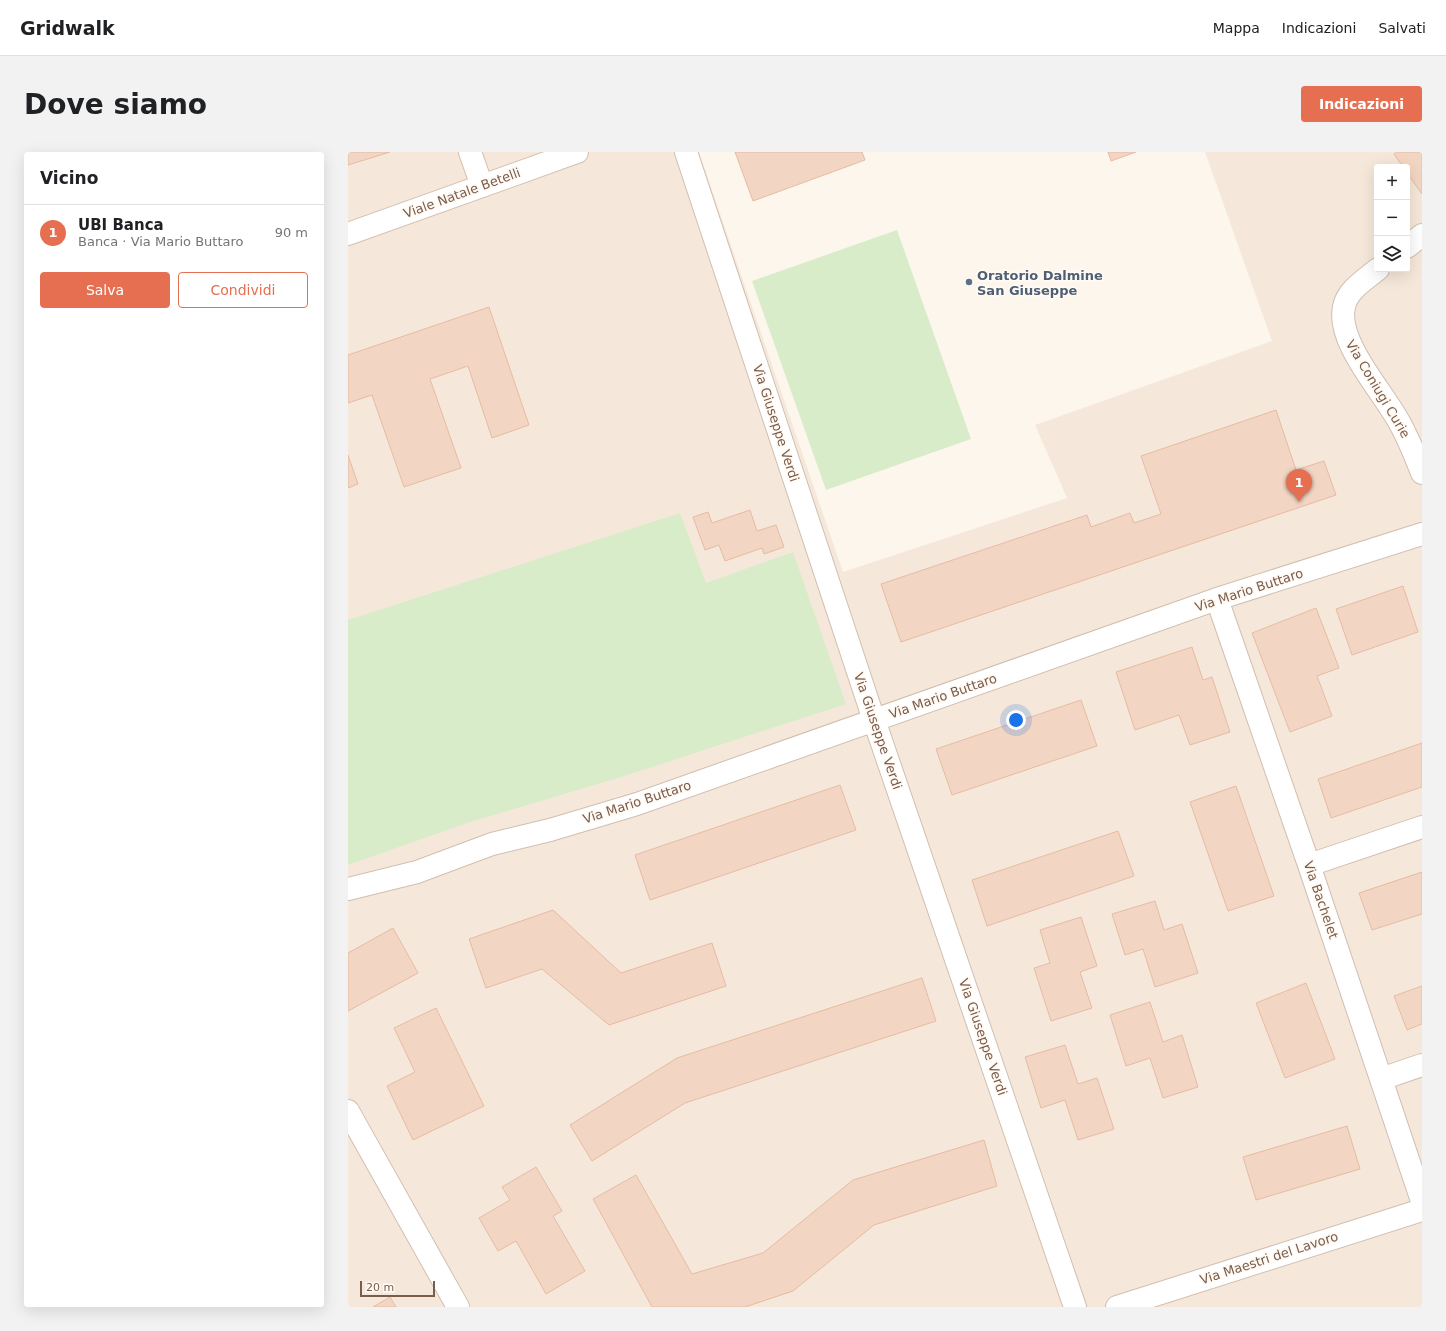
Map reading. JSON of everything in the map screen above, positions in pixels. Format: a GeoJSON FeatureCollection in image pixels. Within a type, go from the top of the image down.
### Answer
{"type":"FeatureCollection","features":[{"type":"Feature","properties":{"kind":"street"},"geometry":{"type":"LineString","coordinates":[[470,152],[482,186]]}},
{"type":"Feature","properties":{"kind":"street","name":"Viale Natale Betelli"},"geometry":{"type":"LineString","coordinates":[[348,234],[577,152]]}},
{"type":"Feature","properties":{"kind":"street","name":"Via Giuseppe Verdi"},"geometry":{"type":"LineString","coordinates":[[686,152],[874,720],[1075,1307]]}},
{"type":"Feature","properties":{"kind":"street"},"geometry":{"type":"LineString","coordinates":[[1410,245],[1422,235]]}},
{"type":"Feature","properties":{"kind":"street","name":"Via Coniugi Curie"},"geometry":{"type":"LineString","coordinates":[[1374,272],[1352,291],[1344,306],[1343,320],[1346,333],[1356,354],[1399,421],[1422,473]]}},
{"type":"Feature","properties":{"kind":"street","name":"Via Mario Buttaro"},"geometry":{"type":"LineString","coordinates":[[348,889],[417,872],[492,844],[550,830],[623,808],[1217,599],[1422,534]]}},
{"type":"Feature","properties":{"kind":"street","name":"Via Bachelet"},"geometry":{"type":"LineString","coordinates":[[1217,599],[1309,865],[1422,1201]]}},
{"type":"Feature","properties":{"kind":"street"},"geometry":{"type":"LineString","coordinates":[[1309,865],[1422,827]]}},
{"type":"Feature","properties":{"kind":"street"},"geometry":{"type":"LineString","coordinates":[[1381,1079],[1422,1065]]}},
{"type":"Feature","properties":{"kind":"street"},"geometry":{"type":"LineString","coordinates":[[348,1111],[458,1307]]}},
{"type":"Feature","properties":{"kind":"street","name":"Via Maestri del Lavoro"},"geometry":{"type":"LineString","coordinates":[[1117,1307],[1422,1210]]}},
{"type":"Feature","properties":{"kind":"shaded area"},"geometry":{"type":"Polygon","coordinates":[[[348,152],[699,152],[843,572],[1067,498],[1035,425],[1272,341],[1205,152],[1422,152],[1422,1307],[348,1307],[348,152]]]}},
{"type":"Feature","properties":{"kind":"green space"},"geometry":{"type":"Polygon","coordinates":[[[897,230],[971,439],[826,490],[752,281],[897,230]]]}},
{"type":"Feature","properties":{"kind":"green space"},"geometry":{"type":"Polygon","coordinates":[[[680,513],[706,583],[793,552],[846,704],[618,778],[470,822],[348,865],[348,620],[680,513]]]}},
{"type":"Feature","properties":{"kind":"building"},"geometry":{"type":"Polygon","coordinates":[[[348,152],[390,152],[348,165],[348,152]]]}},
{"type":"Feature","properties":{"kind":"building"},"geometry":{"type":"Polygon","coordinates":[[[735,152],[862,152],[865,160],[753,201],[735,152]]]}},
{"type":"Feature","properties":{"kind":"building"},"geometry":{"type":"Polygon","coordinates":[[[1108,152],[1136,152],[1111,161],[1108,152]]]}},
{"type":"Feature","properties":{"kind":"building"},"geometry":{"type":"Polygon","coordinates":[[[1397,152],[1422,152],[1422,194],[1410,177],[1410,164],[1401,164],[1394,154],[1397,152]]]}},
{"type":"Feature","properties":{"kind":"building"},"geometry":{"type":"Polygon","coordinates":[[[489,307],[529,425],[492,438],[468,366],[430,379],[461,468],[404,487],[372,395],[348,403],[348,355],[489,307]]]}},
{"type":"Feature","properties":{"kind":"building"},"geometry":{"type":"Polygon","coordinates":[[[1276,410],[1296,470],[1324,461],[1336,495],[901,642],[881,584],[1087,515],[1091,527],[1130,513],[1134,523],[1161,514],[1141,456],[1276,410]]]}},
{"type":"Feature","properties":{"kind":"building"},"geometry":{"type":"Polygon","coordinates":[[[348,455],[358,484],[348,488],[348,455]]]}},
{"type":"Feature","properties":{"kind":"building"},"geometry":{"type":"Polygon","coordinates":[[[750,510],[757,531],[776,525],[784,547],[764,554],[762,548],[725,561],[719,545],[705,550],[693,517],[708,512],[712,523],[750,510]]]}},
{"type":"Feature","properties":{"kind":"building"},"geometry":{"type":"Polygon","coordinates":[[[1403,586],[1418,632],[1352,655],[1336,609],[1403,586]]]}},
{"type":"Feature","properties":{"kind":"building"},"geometry":{"type":"Polygon","coordinates":[[[1316,608],[1339,668],[1317,676],[1332,716],[1290,732],[1252,633],[1316,608]]]}},
{"type":"Feature","properties":{"kind":"building"},"geometry":{"type":"Polygon","coordinates":[[[1192,647],[1203,680],[1212,677],[1230,732],[1190,745],[1179,715],[1135,730],[1116,672],[1192,647]]]}},
{"type":"Feature","properties":{"kind":"building"},"geometry":{"type":"Polygon","coordinates":[[[1081,700],[1097,746],[952,795],[936,749],[1081,700]]]}},
{"type":"Feature","properties":{"kind":"building"},"geometry":{"type":"Polygon","coordinates":[[[1422,743],[1422,787],[1331,818],[1318,779],[1422,743]]]}},
{"type":"Feature","properties":{"kind":"building"},"geometry":{"type":"Polygon","coordinates":[[[840,785],[856,830],[650,900],[635,855],[840,785]]]}},
{"type":"Feature","properties":{"kind":"building"},"geometry":{"type":"Polygon","coordinates":[[[1236,786],[1274,896],[1228,911],[1190,802],[1236,786]]]}},
{"type":"Feature","properties":{"kind":"building"},"geometry":{"type":"Polygon","coordinates":[[[1118,831],[1134,876],[987,926],[972,880],[1118,831]]]}},
{"type":"Feature","properties":{"kind":"building"},"geometry":{"type":"Polygon","coordinates":[[[1422,872],[1422,914],[1372,930],[1359,893],[1422,872]]]}},
{"type":"Feature","properties":{"kind":"building"},"geometry":{"type":"Polygon","coordinates":[[[1155,901],[1164,930],[1182,924],[1198,973],[1155,987],[1143,949],[1125,955],[1112,914],[1155,901]]]}},
{"type":"Feature","properties":{"kind":"building"},"geometry":{"type":"Polygon","coordinates":[[[553,910],[621,973],[712,943],[726,986],[609,1025],[542,969],[486,988],[469,939],[553,910]]]}},
{"type":"Feature","properties":{"kind":"building"},"geometry":{"type":"Polygon","coordinates":[[[1081,917],[1097,966],[1080,972],[1092,1008],[1051,1021],[1034,968],[1050,963],[1040,930],[1081,917]]]}},
{"type":"Feature","properties":{"kind":"building"},"geometry":{"type":"Polygon","coordinates":[[[393,928],[418,973],[348,1011],[348,953],[393,928]]]}},
{"type":"Feature","properties":{"kind":"building"},"geometry":{"type":"Polygon","coordinates":[[[922,978],[936,1021],[685,1103],[592,1161],[570,1125],[677,1058],[922,978]]]}},
{"type":"Feature","properties":{"kind":"building"},"geometry":{"type":"Polygon","coordinates":[[[1306,983],[1335,1059],[1285,1078],[1256,1003],[1306,983]]]}},
{"type":"Feature","properties":{"kind":"building"},"geometry":{"type":"Polygon","coordinates":[[[1422,986],[1422,1024],[1407,1030],[1394,996],[1422,986]]]}},
{"type":"Feature","properties":{"kind":"building"},"geometry":{"type":"Polygon","coordinates":[[[1150,1002],[1163,1042],[1182,1035],[1198,1087],[1163,1098],[1150,1058],[1126,1066],[1110,1015],[1150,1002]]]}},
{"type":"Feature","properties":{"kind":"building"},"geometry":{"type":"Polygon","coordinates":[[[436,1008],[484,1106],[413,1140],[387,1086],[415,1072],[394,1028],[436,1008]]]}},
{"type":"Feature","properties":{"kind":"building"},"geometry":{"type":"Polygon","coordinates":[[[1065,1045],[1078,1084],[1097,1078],[1114,1129],[1078,1140],[1065,1100],[1041,1108],[1025,1057],[1065,1045]]]}},
{"type":"Feature","properties":{"kind":"building"},"geometry":{"type":"Polygon","coordinates":[[[1347,1126],[1360,1169],[1256,1200],[1243,1157],[1347,1126]]]}},
{"type":"Feature","properties":{"kind":"building"},"geometry":{"type":"Polygon","coordinates":[[[984,1140],[997,1186],[874,1225],[793,1291],[745,1307],[652,1307],[593,1199],[636,1175],[692,1274],[763,1253],[853,1180],[984,1140]]]}},
{"type":"Feature","properties":{"kind":"building"},"geometry":{"type":"Polygon","coordinates":[[[536,1167],[562,1211],[553,1216],[585,1271],[546,1294],[516,1241],[498,1251],[479,1218],[510,1200],[502,1187],[536,1167]]]}},
{"type":"Feature","properties":{"kind":"building"},"geometry":{"type":"Polygon","coordinates":[[[390,1297],[396,1307],[373,1307],[390,1297]]]}},
{"type":"Feature","properties":{"kind":"place","name":"Oratorio Dalmine San Giuseppe"},"geometry":{"type":"Point","coordinates":[969,282]}},
{"type":"Feature","properties":{"kind":"place","name":"UBI Banca"},"geometry":{"type":"Point","coordinates":[1299,502]}}]}
